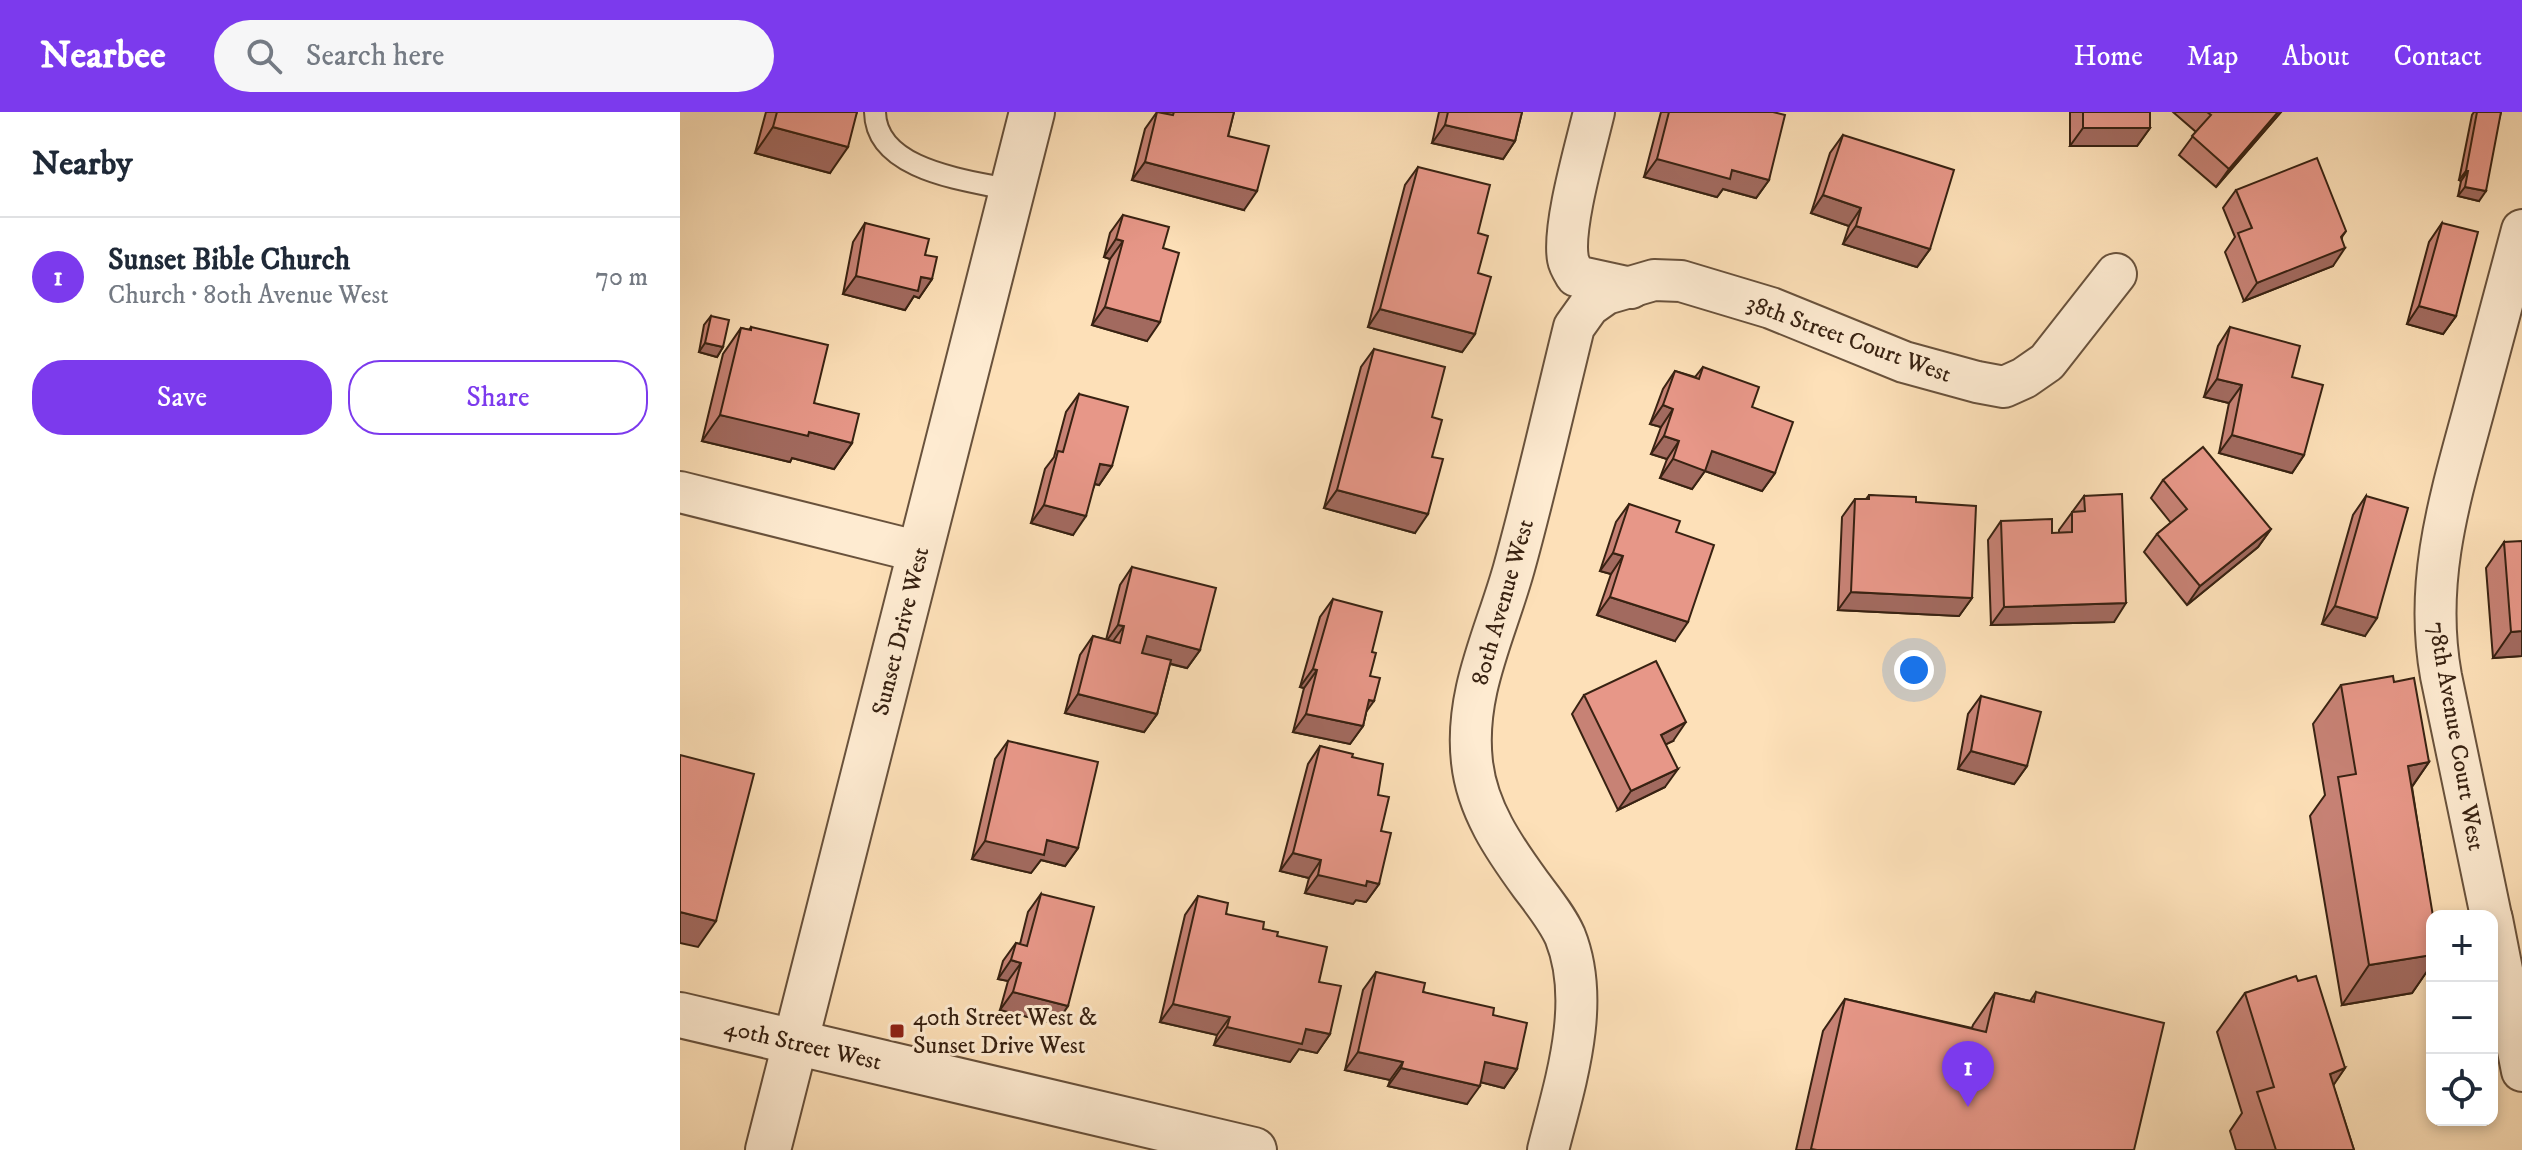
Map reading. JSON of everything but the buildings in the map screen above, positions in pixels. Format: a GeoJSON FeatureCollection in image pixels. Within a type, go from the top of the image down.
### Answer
{"type":"FeatureCollection","features":[{"type":"Feature","properties":{"kind":"street","name":"Sunset Drive West"},"geometry":{"type":"LineString","coordinates":[[768,1150],[1032,112]]}},
{"type":"Feature","properties":{"kind":"street"},"geometry":{"type":"LineString","coordinates":[[1594,112],[1568,236],[1568,261],[1576,276],[1631,288]]}},
{"type":"Feature","properties":{"kind":"street","name":"78th Avenue Court West"},"geometry":{"type":"LineString","coordinates":[[2490,910],[2434,638],[2434,603],[2451,494],[2522,230]]}},
{"type":"Feature","properties":{"kind":"street","name":"38th Street Court West"},"geometry":{"type":"LineString","coordinates":[[1631,288],[1654,280],[1681,281],[1771,308],[1904,362],[2004,387],[2047,362],[2116,274]]}},
{"type":"Feature","properties":{"kind":"street","name":"80th Avenue West"},"geometry":{"type":"LineString","coordinates":[[1548,1150],[1574,1030],[1573,967],[1564,935],[1549,909],[1507,852],[1488,820],[1472,765],[1469,728],[1484,658],[1514,568],[1574,327],[1589,306],[1606,294],[1631,288]]}},
{"type":"Feature","properties":{"kind":"street"},"geometry":{"type":"LineString","coordinates":[[680,492],[920,552]]}},
{"type":"Feature","properties":{"kind":"street","name":"78th Avenue Court West"},"geometry":{"type":"LineString","coordinates":[[2498,949],[2522,1071]]}},
{"type":"Feature","properties":{"kind":"street","name":"40th Street West"},"geometry":{"type":"LineString","coordinates":[[680,1015],[1254,1150]]}},
{"type":"Feature","properties":{"kind":"lane"},"geometry":{"type":"LineString","coordinates":[[875,112],[875,125],[886,147],[911,164],[1012,190]]}},
{"type":"Feature","properties":{"kind":"place","name":"40th Street West & Sunset Drive West"},"geometry":{"type":"Point","coordinates":[897,1031]}},
{"type":"Feature","properties":{"kind":"place","name":"Sunset Bible Church"},"geometry":{"type":"Point","coordinates":[1968,1107]}}]}
